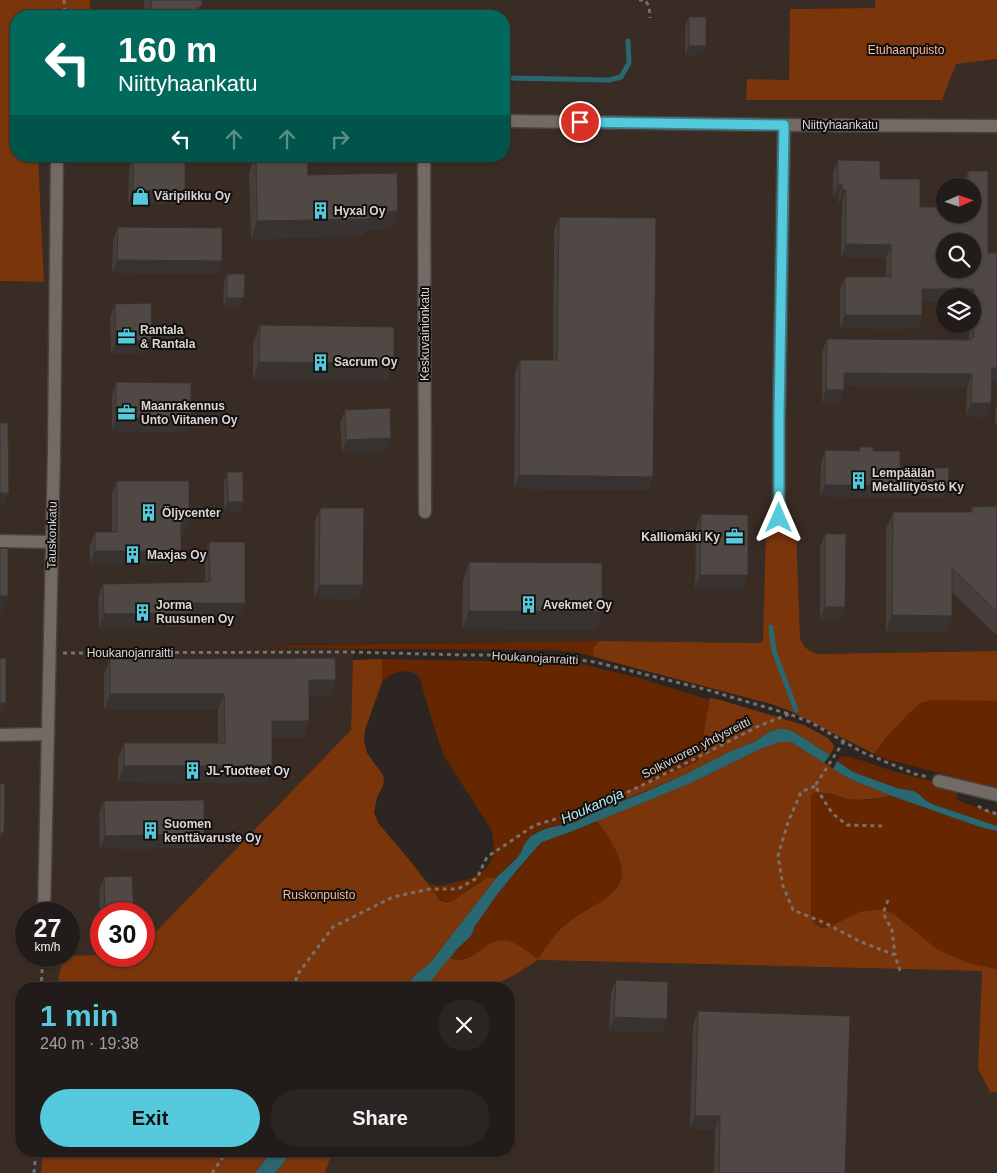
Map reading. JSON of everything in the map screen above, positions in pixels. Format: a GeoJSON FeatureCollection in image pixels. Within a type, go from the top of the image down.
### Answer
{"type":"FeatureCollection","features":[{"type":"Feature","properties":{"kind":"street","name":"Niittyhaankatu"},"geometry":{"type":"LineString","coordinates":[[510,121],[997,126]]}},
{"type":"Feature","properties":{"kind":"street"},"geometry":{"type":"LineString","coordinates":[[779,518],[784,125]]}},
{"type":"Feature","properties":{"kind":"street","name":"Tauskonkatu"},"geometry":{"type":"LineString","coordinates":[[44,902],[54,451],[57,162]]}},
{"type":"Feature","properties":{"kind":"street","name":"Keskuvainionkatu"},"geometry":{"type":"LineString","coordinates":[[424,162],[425,512]]}},
{"type":"Feature","properties":{"kind":"street"},"geometry":{"type":"LineString","coordinates":[[0,541],[52,542]]}},
{"type":"Feature","properties":{"kind":"street"},"geometry":{"type":"LineString","coordinates":[[0,735],[48,734]]}},
{"type":"Feature","properties":{"kind":"street"},"geometry":{"type":"LineString","coordinates":[[940,781],[997,796]]}},
{"type":"Feature","properties":{"kind":"path"},"geometry":{"type":"LineString","coordinates":[[638,0],[645,0],[649,6],[650,18]]}},
{"type":"Feature","properties":{"kind":"path","name":"Houkanojanraitti"},"geometry":{"type":"LineString","coordinates":[[50,654],[348,652],[546,656],[596,662],[704,689],[789,714],[810,722],[862,752],[915,774],[940,781]]}},
{"type":"Feature","properties":{"kind":"path","name":"Solkivuoren yhdysreitti"},"geometry":{"type":"LineString","coordinates":[[296,982],[297,975],[333,927],[393,897],[429,889],[458,889],[477,878],[487,857],[535,825],[591,809],[759,726],[789,714]]}},
{"type":"Feature","properties":{"kind":"path"},"geometry":{"type":"LineString","coordinates":[[844,742],[816,786],[801,792],[788,822],[778,856],[783,886],[793,910],[825,922],[861,942],[895,954]]}},
{"type":"Feature","properties":{"kind":"path"},"geometry":{"type":"LineString","coordinates":[[816,786],[832,813],[847,825],[882,826]]}},
{"type":"Feature","properties":{"kind":"path"},"geometry":{"type":"LineString","coordinates":[[888,900],[883,913],[892,930],[895,954],[901,974]]}},
{"type":"Feature","properties":{"kind":"path"},"geometry":{"type":"LineString","coordinates":[[41,982],[42,967]]}},
{"type":"Feature","properties":{"kind":"path"},"geometry":{"type":"LineString","coordinates":[[34,1173],[35,1157]]}},
{"type":"Feature","properties":{"kind":"path"},"geometry":{"type":"LineString","coordinates":[[212,1173],[224,1157]]}},
{"type":"Feature","properties":{"kind":"shaded area"},"geometry":{"type":"Polygon","coordinates":[[[90,0],[875,0],[875,8],[790,9],[790,80],[747,79],[746,100],[956,64],[997,59],[997,651],[817,654],[811,652],[802,645],[800,638],[796,526],[793,524],[769,523],[766,527],[764,637],[763,641],[759,643],[600,641],[258,645],[354,649],[351,730],[155,933],[155,902],[90,902],[90,955],[80,956],[80,902],[15,902],[15,967],[61,967],[58,982],[15,982],[15,1157],[42,1157],[41,1173],[0,1173],[0,281],[44,282],[38,162],[510,162],[510,10],[90,10],[90,0]]]}},
{"type":"Feature","properties":{"kind":"shaded area"},"geometry":{"type":"Polygon","coordinates":[[[600,641],[595,644],[594,657],[557,650],[354,649],[241,646],[600,641]]]}},
{"type":"Feature","properties":{"kind":"shaded area"},"geometry":{"type":"Polygon","coordinates":[[[382,659],[580,664],[636,677],[706,699],[709,703],[699,759],[601,806],[602,809],[584,818],[537,832],[529,837],[517,857],[497,877],[495,876],[480,882],[450,902],[446,902],[437,895],[427,882],[433,885],[443,885],[476,876],[487,868],[493,852],[491,829],[444,756],[419,676],[404,671],[395,673],[382,682],[382,659]]]}},
{"type":"Feature","properties":{"kind":"shaded area"},"geometry":{"type":"Polygon","coordinates":[[[930,700],[997,701],[997,788],[882,758],[874,754],[897,725],[917,705],[930,700]]]}},
{"type":"Feature","properties":{"kind":"shaded area"},"geometry":{"type":"Polygon","coordinates":[[[845,756],[896,772],[955,787],[959,801],[997,814],[997,826],[932,804],[913,791],[897,788],[853,772],[837,761],[845,756]]]}},
{"type":"Feature","properties":{"kind":"shaded area"},"geometry":{"type":"Polygon","coordinates":[[[821,792],[848,799],[867,800],[892,796],[980,827],[997,831],[997,969],[968,963],[937,949],[894,914],[859,912],[829,927],[822,928],[816,925],[811,918],[811,798],[814,793],[821,792]]]}},
{"type":"Feature","properties":{"kind":"shaded area"},"geometry":{"type":"Polygon","coordinates":[[[597,821],[614,847],[621,866],[622,876],[619,885],[612,893],[566,923],[554,935],[538,960],[512,942],[460,960],[449,958],[471,936],[475,926],[496,896],[542,842],[597,821]]]}},
{"type":"Feature","properties":{"kind":"shaded area"},"geometry":{"type":"Polygon","coordinates":[[[538,960],[982,971],[978,1069],[990,1092],[997,1092],[997,1173],[325,1173],[331,1157],[515,1157],[515,982],[500,982],[538,960]]]}},
{"type":"Feature","properties":{"kind":"green space"},"geometry":{"type":"Polygon","coordinates":[[[0,0],[90,0],[90,10],[10,10],[10,162],[38,162],[44,282],[0,281],[0,0]]]}},
{"type":"Feature","properties":{"kind":"green space","name":"Etuhaanpuisto"},"geometry":{"type":"Polygon","coordinates":[[[875,0],[997,0],[997,59],[956,64],[942,100],[746,100],[747,79],[789,80],[790,9],[875,8],[875,0]]]}},
{"type":"Feature","properties":{"kind":"green space"},"geometry":{"type":"Polygon","coordinates":[[[768,523],[793,524],[796,526],[800,638],[811,652],[818,654],[997,651],[997,701],[932,700],[920,703],[886,738],[874,754],[790,711],[771,704],[594,657],[594,648],[600,641],[759,643],[763,641],[766,527],[768,523]]]}},
{"type":"Feature","properties":{"kind":"green space","name":"Ruskonpuisto"},"geometry":{"type":"Polygon","coordinates":[[[382,659],[382,682],[365,730],[364,741],[367,753],[383,775],[383,786],[377,797],[374,813],[379,824],[440,900],[450,902],[487,878],[497,877],[430,963],[410,982],[58,982],[61,967],[80,967],[80,956],[90,955],[90,967],[155,967],[155,933],[351,730],[353,660],[382,659]]]}},
{"type":"Feature","properties":{"kind":"green space"},"geometry":{"type":"Polygon","coordinates":[[[711,698],[804,725],[828,738],[834,748],[830,755],[792,731],[778,729],[684,775],[602,809],[602,802],[696,762],[699,759],[708,700],[711,698]]]}},
{"type":"Feature","properties":{"kind":"green space"},"geometry":{"type":"Polygon","coordinates":[[[780,742],[791,742],[852,780],[892,796],[855,800],[827,793],[814,793],[811,797],[811,918],[816,925],[822,928],[829,927],[859,912],[883,910],[894,914],[937,949],[968,963],[997,969],[997,1092],[990,1092],[978,1069],[982,971],[538,960],[500,982],[430,982],[449,958],[461,960],[468,958],[497,941],[512,942],[538,959],[562,927],[612,893],[619,885],[622,876],[618,857],[614,847],[597,821],[689,784],[758,750],[780,742]]]}},
{"type":"Feature","properties":{"kind":"green space"},"geometry":{"type":"Polygon","coordinates":[[[42,1157],[267,1157],[255,1173],[41,1173],[42,1157]]]}},
{"type":"Feature","properties":{"kind":"green space"},"geometry":{"type":"Polygon","coordinates":[[[288,1157],[331,1157],[325,1173],[275,1173],[288,1157]]]}},
{"type":"Feature","properties":{"kind":"water"},"geometry":{"type":"Polygon","coordinates":[[[778,729],[792,731],[830,755],[824,763],[791,742],[780,742],[758,750],[689,784],[542,842],[496,896],[475,926],[471,936],[457,949],[430,982],[410,982],[430,963],[497,877],[517,858],[531,836],[548,828],[576,822],[590,814],[684,775],[731,751],[754,742],[769,732],[778,729]]]}},
{"type":"Feature","properties":{"kind":"water"},"geometry":{"type":"Polygon","coordinates":[[[837,761],[853,772],[897,788],[913,791],[932,804],[997,826],[997,831],[980,827],[852,780],[833,769],[837,761]]]}},
{"type":"Feature","properties":{"kind":"water"},"geometry":{"type":"Polygon","coordinates":[[[267,1157],[288,1157],[275,1173],[255,1173],[267,1157]]]}},
{"type":"Feature","properties":{"kind":"building"},"geometry":{"type":"Polygon","coordinates":[[[151,0],[202,0],[202,5],[196,10],[151,10],[151,0]]]}},
{"type":"Feature","properties":{"kind":"building"},"geometry":{"type":"Polygon","coordinates":[[[689,17],[706,17],[706,46],[689,46],[689,17]]]}},
{"type":"Feature","properties":{"kind":"building"},"geometry":{"type":"Polygon","coordinates":[[[838,160],[880,161],[880,179],[920,179],[920,207],[936,207],[936,223],[981,223],[981,178],[968,178],[968,171],[988,171],[988,253],[997,253],[997,368],[992,368],[991,403],[971,403],[972,374],[844,373],[844,390],[826,390],[827,339],[972,340],[974,333],[981,333],[981,288],[922,289],[922,315],[845,315],[845,277],[891,277],[891,245],[846,244],[846,190],[842,190],[842,185],[838,185],[838,160]]]}},
{"type":"Feature","properties":{"kind":"building"},"geometry":{"type":"Polygon","coordinates":[[[134,162],[185,162],[185,191],[133,190],[134,162]]]}},
{"type":"Feature","properties":{"kind":"building","name":"Hyxal Oy"},"geometry":{"type":"Polygon","coordinates":[[[256,162],[307,162],[308,175],[397,173],[398,211],[370,212],[370,219],[257,221],[256,162]]]}},
{"type":"Feature","properties":{"kind":"building"},"geometry":{"type":"Polygon","coordinates":[[[559,217],[656,218],[653,477],[519,475],[520,360],[557,360],[559,217]]]}},
{"type":"Feature","properties":{"kind":"building"},"geometry":{"type":"Polygon","coordinates":[[[118,227],[222,228],[222,261],[117,260],[118,227]]]}},
{"type":"Feature","properties":{"kind":"building"},"geometry":{"type":"Polygon","coordinates":[[[227,274],[245,274],[244,298],[227,298],[227,274]]]}},
{"type":"Feature","properties":{"kind":"building"},"geometry":{"type":"Polygon","coordinates":[[[151,303],[152,340],[116,341],[115,304],[151,303]]]}},
{"type":"Feature","properties":{"kind":"building"},"geometry":{"type":"Polygon","coordinates":[[[260,325],[394,327],[394,363],[259,362],[260,325]]]}},
{"type":"Feature","properties":{"kind":"building"},"geometry":{"type":"Polygon","coordinates":[[[116,382],[191,383],[191,418],[116,418],[116,382]]]}},
{"type":"Feature","properties":{"kind":"building"},"geometry":{"type":"Polygon","coordinates":[[[390,408],[391,438],[346,440],[345,410],[390,408]]]}},
{"type":"Feature","properties":{"kind":"building"},"geometry":{"type":"Polygon","coordinates":[[[0,423],[8,423],[9,493],[0,493],[0,423]]]}},
{"type":"Feature","properties":{"kind":"building"},"geometry":{"type":"Polygon","coordinates":[[[860,447],[873,447],[873,451],[900,451],[900,468],[949,468],[948,486],[825,485],[825,450],[860,451],[860,447]]]}},
{"type":"Feature","properties":{"kind":"building"},"geometry":{"type":"Polygon","coordinates":[[[227,472],[243,472],[243,502],[228,502],[227,472]]]}},
{"type":"Feature","properties":{"kind":"building"},"geometry":{"type":"Polygon","coordinates":[[[117,481],[189,481],[189,519],[181,519],[181,551],[95,551],[95,532],[117,532],[117,481]]]}},
{"type":"Feature","properties":{"kind":"building"},"geometry":{"type":"Polygon","coordinates":[[[997,506],[997,612],[952,568],[952,616],[892,615],[893,512],[972,512],[972,507],[997,506]]]}},
{"type":"Feature","properties":{"kind":"building"},"geometry":{"type":"Polygon","coordinates":[[[320,508],[364,508],[363,585],[319,585],[320,508]]]}},
{"type":"Feature","properties":{"kind":"building"},"geometry":{"type":"Polygon","coordinates":[[[701,514],[748,515],[748,575],[700,575],[701,514]]]}},
{"type":"Feature","properties":{"kind":"building"},"geometry":{"type":"Polygon","coordinates":[[[825,534],[846,534],[845,607],[825,607],[825,534]]]}},
{"type":"Feature","properties":{"kind":"building"},"geometry":{"type":"Polygon","coordinates":[[[209,542],[245,542],[245,603],[190,603],[190,613],[104,614],[103,584],[210,582],[209,542]]]}},
{"type":"Feature","properties":{"kind":"building"},"geometry":{"type":"Polygon","coordinates":[[[0,548],[8,548],[8,596],[0,596],[0,548]]]}},
{"type":"Feature","properties":{"kind":"building","name":"Avekmet Oy"},"geometry":{"type":"Polygon","coordinates":[[[469,562],[602,563],[602,612],[469,611],[469,562]]]}},
{"type":"Feature","properties":{"kind":"building"},"geometry":{"type":"Polygon","coordinates":[[[0,658],[6,658],[6,703],[0,703],[0,658]]]}},
{"type":"Feature","properties":{"kind":"building"},"geometry":{"type":"Polygon","coordinates":[[[335,658],[336,680],[309,680],[309,721],[272,721],[272,766],[124,766],[124,743],[225,743],[224,694],[110,694],[110,659],[335,658]]]}},
{"type":"Feature","properties":{"kind":"building"},"geometry":{"type":"Polygon","coordinates":[[[0,784],[5,784],[4,832],[0,834],[0,784]]]}},
{"type":"Feature","properties":{"kind":"building"},"geometry":{"type":"Polygon","coordinates":[[[204,800],[204,834],[105,836],[104,801],[204,800]]]}},
{"type":"Feature","properties":{"kind":"building"},"geometry":{"type":"Polygon","coordinates":[[[132,876],[133,902],[105,902],[104,877],[132,876]]]}},
{"type":"Feature","properties":{"kind":"building"},"geometry":{"type":"Polygon","coordinates":[[[616,980],[668,982],[667,1019],[614,1017],[616,980]]]}},
{"type":"Feature","properties":{"kind":"building"},"geometry":{"type":"Polygon","coordinates":[[[698,1011],[850,1016],[845,1173],[719,1173],[720,1116],[695,1116],[698,1011]]]}},
{"type":"Feature","properties":{"kind":"waterway"},"geometry":{"type":"LineString","coordinates":[[510,78],[609,80],[621,77],[629,63],[628,41]]}},
{"type":"Feature","properties":{"kind":"waterway"},"geometry":{"type":"LineString","coordinates":[[771,627],[774,651],[796,710]]}},
{"type":"Feature","properties":{"kind":"place","name":"Väripilkku Oy"},"geometry":{"type":"Point","coordinates":[140,196]}},
{"type":"Feature","properties":{"kind":"place","name":"Hyxal Oy"},"geometry":{"type":"Point","coordinates":[320,211]}},
{"type":"Feature","properties":{"kind":"place","name":"Rantala & Rantala"},"geometry":{"type":"Point","coordinates":[126,337]}},
{"type":"Feature","properties":{"kind":"place","name":"Sacrum Oy"},"geometry":{"type":"Point","coordinates":[320,362]}},
{"type":"Feature","properties":{"kind":"place","name":"Maanrakennus Unto Viitanen Oy"},"geometry":{"type":"Point","coordinates":[127,413]}},
{"type":"Feature","properties":{"kind":"place","name":"Lempäälän Metallityöstö Ky"},"geometry":{"type":"Point","coordinates":[858,480]}},
{"type":"Feature","properties":{"kind":"place","name":"Öljycenter"},"geometry":{"type":"Point","coordinates":[148,513]}},
{"type":"Feature","properties":{"kind":"place","name":"Kalliomäki Ky"},"geometry":{"type":"Point","coordinates":[734,537]}},
{"type":"Feature","properties":{"kind":"place","name":"Maxjas Oy"},"geometry":{"type":"Point","coordinates":[133,555]}},
{"type":"Feature","properties":{"kind":"place","name":"Avekmet Oy"},"geometry":{"type":"Point","coordinates":[529,605]}},
{"type":"Feature","properties":{"kind":"place","name":"Jorma Ruusunen Oy"},"geometry":{"type":"Point","coordinates":[142,612]}},
{"type":"Feature","properties":{"kind":"place","name":"JL-Tuotteet Oy"},"geometry":{"type":"Point","coordinates":[192,771]}},
{"type":"Feature","properties":{"kind":"place","name":"Suomen kenttävaruste Oy"},"geometry":{"type":"Point","coordinates":[150,831]}},
{"type":"Feature","properties":{"kind":"route"},"geometry":{"type":"LineString","coordinates":[[580,122],[784,125],[779,518]]}},
{"type":"Feature","properties":{"kind":"water label","name":"Houkanoja"},"geometry":{"type":"Point","coordinates":[592,806]}}]}
